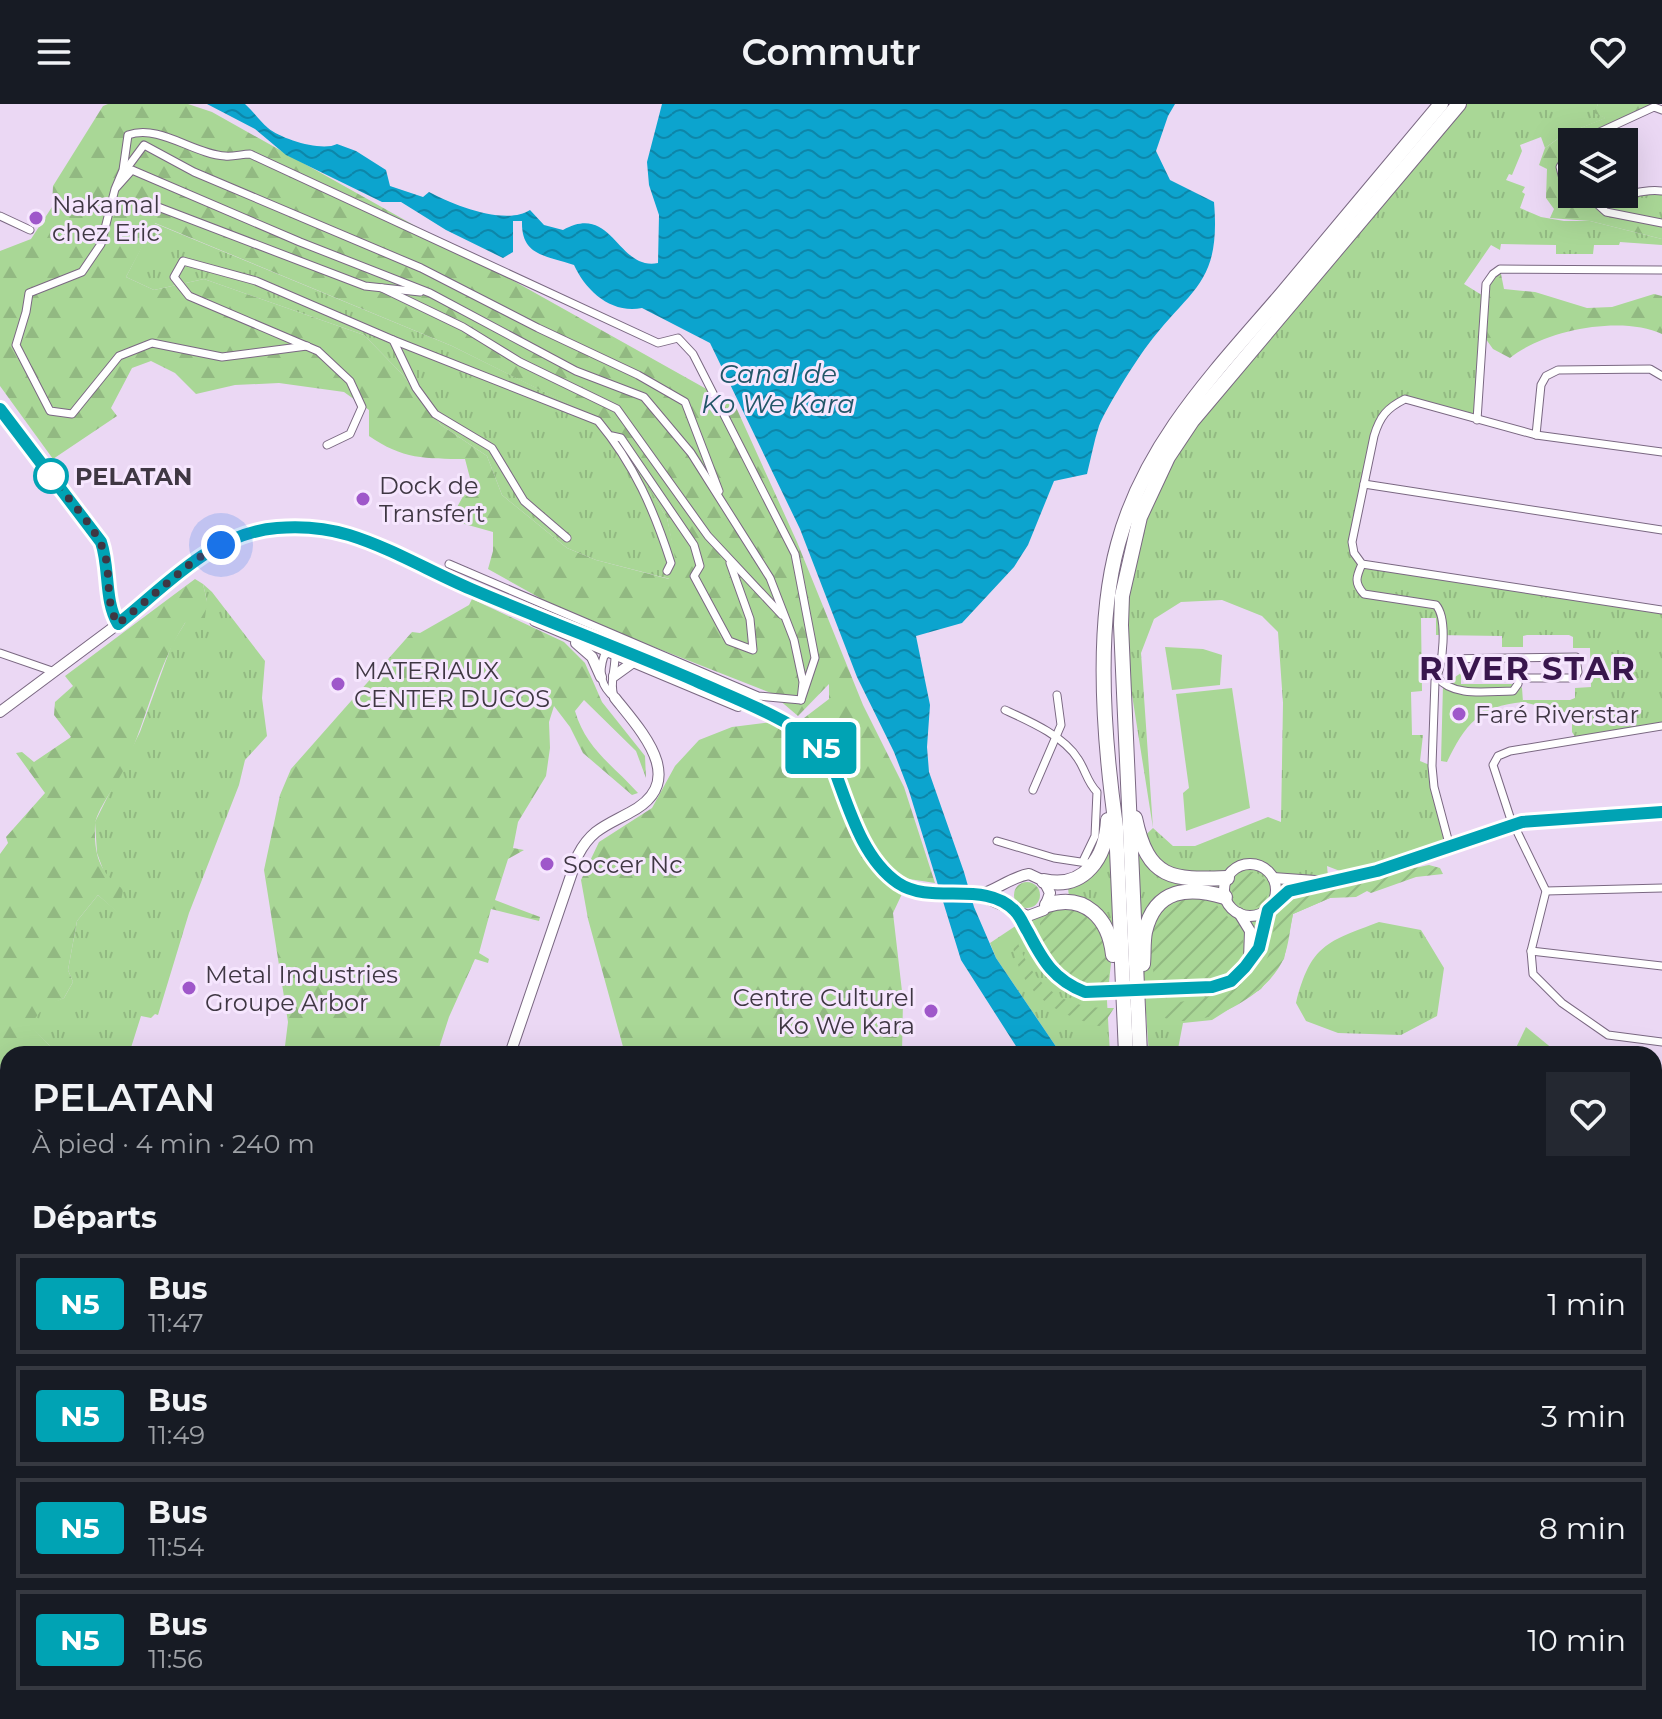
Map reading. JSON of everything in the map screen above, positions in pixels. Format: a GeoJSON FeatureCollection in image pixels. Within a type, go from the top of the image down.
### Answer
{"type":"FeatureCollection","features":[{"type":"Feature","properties":{"kind":"highway"},"geometry":{"type":"LineString","coordinates":[[1138,1046],[1131,1015],[1105,697],[1109,596],[1117,546],[1142,477],[1183,410],[1441,104]]}},
{"type":"Feature","properties":{"kind":"highway"},"geometry":{"type":"LineString","coordinates":[[1131,1015],[1121,625],[1122,596],[1140,517],[1154,483],[1192,421],[1459,104]]}},
{"type":"Feature","properties":{"kind":"highway"},"geometry":{"type":"LineString","coordinates":[[1127,777],[1139,834],[1152,862],[1169,875],[1193,879],[1227,878]]}},
{"type":"Feature","properties":{"kind":"highway"},"geometry":{"type":"LineString","coordinates":[[1044,881],[1059,885],[1076,880],[1088,863],[1103,852],[1111,793]]}},
{"type":"Feature","properties":{"kind":"highway"},"geometry":{"type":"LineString","coordinates":[[1127,1046],[1145,934],[1153,909],[1166,898],[1185,890],[1202,890],[1225,897]]}},
{"type":"Feature","properties":{"kind":"highway"},"geometry":{"type":"LineString","coordinates":[[1043,909],[1063,900],[1078,902],[1100,919],[1112,941],[1117,986],[1131,1015]]}},
{"type":"Feature","properties":{"kind":"main road"},"geometry":{"type":"LineString","coordinates":[[0,409],[101,542],[106,557],[112,607],[118,624]]}},
{"type":"Feature","properties":{"kind":"main road"},"geometry":{"type":"LineString","coordinates":[[0,712],[118,624],[195,560],[247,533],[277,528],[324,529],[350,535],[690,679],[778,720],[825,751],[864,842],[881,868],[909,888],[975,894],[994,891],[1029,874],[1044,881],[1050,893],[1035,923],[1038,952]]}},
{"type":"Feature","properties":{"kind":"main road"},"geometry":{"type":"LineString","coordinates":[[493,598],[507,608],[632,663],[778,720]]}},
{"type":"Feature","properties":{"kind":"main road"},"geometry":{"type":"LineString","coordinates":[[565,634],[592,657],[601,677]]}},
{"type":"Feature","properties":{"kind":"main road"},"geometry":{"type":"LineString","coordinates":[[614,676],[632,663]]}},
{"type":"Feature","properties":{"kind":"main road"},"geometry":{"type":"LineString","coordinates":[[513,1046],[586,839],[639,808],[656,786],[659,771],[657,755],[615,698]]}},
{"type":"Feature","properties":{"kind":"main road"},"geometry":{"type":"LineString","coordinates":[[1239,913],[1254,916],[1289,891],[1377,871],[1514,825],[1532,821],[1662,812]]}},
{"type":"Feature","properties":{"kind":"main road"},"geometry":{"type":"LineString","coordinates":[[1013,881],[1008,898],[1038,952],[1051,971],[1067,985],[1085,992],[1105,993],[1168,990],[1212,987],[1231,981],[1248,962],[1259,948],[1277,889],[1265,868],[1250,864],[1237,868],[1227,878],[1225,897],[1228,904],[1239,913],[1250,931],[1248,962]]}},
{"type":"Feature","properties":{"kind":"main road"},"geometry":{"type":"LineString","coordinates":[[1273,878],[1324,881]]}},
{"type":"Feature","properties":{"kind":"main road"},"geometry":{"type":"LineString","coordinates":[[975,894],[1028,916],[1043,909]]}},
{"type":"Feature","properties":{"kind":"street"},"geometry":{"type":"LineString","coordinates":[[1610,128],[1657,107]]}},
{"type":"Feature","properties":{"kind":"street"},"geometry":{"type":"LineString","coordinates":[[307,346],[222,357],[152,343],[119,356],[72,414],[50,411],[16,345],[29,293],[82,272],[101,244],[123,170],[128,135],[137,132],[224,156],[250,154],[658,343],[678,338],[693,354],[795,554],[815,658],[801,700]]}},
{"type":"Feature","properties":{"kind":"street"},"geometry":{"type":"LineString","coordinates":[[119,180],[144,145],[194,172],[421,268],[638,375],[685,402],[724,506]]}},
{"type":"Feature","properties":{"kind":"street"},"geometry":{"type":"LineString","coordinates":[[115,189],[132,170],[300,242],[430,293],[576,371],[644,397],[691,453],[770,578],[794,640],[803,682],[801,700]]}},
{"type":"Feature","properties":{"kind":"street"},"geometry":{"type":"LineString","coordinates":[[1638,192],[1662,191]]}},
{"type":"Feature","properties":{"kind":"street"},"geometry":{"type":"LineString","coordinates":[[145,202],[365,286],[430,293]]}},
{"type":"Feature","properties":{"kind":"street"},"geometry":{"type":"LineString","coordinates":[[1602,208],[1606,212],[1662,223]]}},
{"type":"Feature","properties":{"kind":"street"},"geometry":{"type":"LineString","coordinates":[[0,216],[30,230]]}},
{"type":"Feature","properties":{"kind":"street"},"geometry":{"type":"LineString","coordinates":[[327,445],[350,434],[362,407],[350,381],[318,351],[189,296],[174,277],[183,261],[256,281],[393,340],[598,421],[637,475],[651,505],[671,563],[667,571]]}},
{"type":"Feature","properties":{"kind":"street"},"geometry":{"type":"LineString","coordinates":[[1477,420],[1486,284],[1493,274],[1500,269],[1662,270]]}},
{"type":"Feature","properties":{"kind":"street"},"geometry":{"type":"LineString","coordinates":[[382,288],[463,327],[520,362],[617,409],[708,536],[785,618]]}},
{"type":"Feature","properties":{"kind":"street"},"geometry":{"type":"LineString","coordinates":[[393,340],[416,388],[435,414],[492,448],[524,501],[567,538]]}},
{"type":"Feature","properties":{"kind":"street"},"geometry":{"type":"LineString","coordinates":[[1536,435],[1541,385],[1546,376],[1558,370],[1650,369],[1662,376]]}},
{"type":"Feature","properties":{"kind":"street"},"geometry":{"type":"LineString","coordinates":[[1662,452],[1536,435],[1405,399],[1389,407],[1379,419],[1352,542],[1354,553],[1362,564],[1662,610]]}},
{"type":"Feature","properties":{"kind":"street"},"geometry":{"type":"LineString","coordinates":[[611,436],[621,438],[694,545],[700,566],[694,576],[729,641],[753,650],[750,619],[728,557]]}},
{"type":"Feature","properties":{"kind":"street"},"geometry":{"type":"LineString","coordinates":[[1364,484],[1662,530]]}},
{"type":"Feature","properties":{"kind":"street"},"geometry":{"type":"LineString","coordinates":[[449,564],[758,696],[801,700]]}},
{"type":"Feature","properties":{"kind":"street"},"geometry":{"type":"LineString","coordinates":[[1362,564],[1356,577],[1357,586],[1364,594],[1436,605],[1441,611],[1442,659],[1437,677],[1432,766],[1434,787],[1450,847]]}},
{"type":"Feature","properties":{"kind":"street"},"geometry":{"type":"LineString","coordinates":[[599,640],[612,653],[690,679]]}},
{"type":"Feature","properties":{"kind":"street"},"geometry":{"type":"LineString","coordinates":[[0,653],[52,671]]}},
{"type":"Feature","properties":{"kind":"street"},"geometry":{"type":"LineString","coordinates":[[612,653],[614,676],[611,688],[615,698]]}},
{"type":"Feature","properties":{"kind":"street"},"geometry":{"type":"LineString","coordinates":[[612,653],[601,665],[601,677],[604,688],[615,698]]}},
{"type":"Feature","properties":{"kind":"street"},"geometry":{"type":"LineString","coordinates":[[1442,659],[1576,657],[1578,672],[1575,678],[1526,678],[1519,675]]}},
{"type":"Feature","properties":{"kind":"street"},"geometry":{"type":"LineString","coordinates":[[1437,677],[1452,690],[1513,691],[1518,684],[1519,659]]}},
{"type":"Feature","properties":{"kind":"street"},"geometry":{"type":"LineString","coordinates":[[1033,790],[1061,725],[1057,695]]}},
{"type":"Feature","properties":{"kind":"street"},"geometry":{"type":"LineString","coordinates":[[997,841],[1054,858],[1088,863],[1095,836],[1097,792],[1087,781],[1077,756],[1055,737],[1005,710]]}},
{"type":"Feature","properties":{"kind":"street"},"geometry":{"type":"LineString","coordinates":[[1662,726],[1510,751],[1498,756],[1493,765],[1514,825],[1546,891],[1531,951],[1533,974],[1562,1003],[1608,1035],[1662,1042]]}},
{"type":"Feature","properties":{"kind":"street"},"geometry":{"type":"LineString","coordinates":[[1546,891],[1662,888]]}},
{"type":"Feature","properties":{"kind":"street"},"geometry":{"type":"LineString","coordinates":[[1531,951],[1662,966]]}},
{"type":"Feature","properties":{"kind":"green space"},"geometry":{"type":"Polygon","coordinates":[[[188,104],[212,112],[735,405],[797,542],[863,705],[904,787],[935,883],[909,879],[893,913],[903,1000],[902,1046],[623,1046],[588,919],[581,880],[599,842],[652,808],[675,766],[699,740],[732,727],[804,718],[829,699],[829,684],[798,716],[771,693],[565,612],[488,569],[493,551],[493,532],[461,523],[456,509],[471,482],[465,459],[415,456],[381,444],[369,436],[369,410],[344,392],[279,383],[235,385],[196,394],[175,373],[151,361],[132,368],[111,408],[117,416],[53,459],[0,386],[0,251],[31,239],[52,207],[53,186],[103,106],[188,104]],[[155,223],[126,277],[154,290],[204,279],[364,335],[402,374],[441,425],[487,456],[502,495],[567,548],[596,560],[669,579],[677,568],[667,518],[608,424],[452,346],[155,223]]]}},
{"type":"Feature","properties":{"kind":"green space"},"geometry":{"type":"Polygon","coordinates":[[[1459,104],[1598,104],[1595,113],[1606,118],[1581,128],[1558,128],[1558,139],[1545,148],[1541,137],[1520,145],[1522,151],[1512,175],[1509,174],[1506,180],[1525,187],[1520,208],[1541,217],[1590,221],[1662,239],[1662,245],[1620,242],[1619,245],[1594,245],[1593,254],[1556,254],[1556,245],[1501,244],[1500,250],[1491,245],[1464,284],[1485,297],[1477,420],[1406,399],[1379,419],[1352,542],[1362,564],[1662,610],[1662,726],[1577,740],[1572,732],[1572,714],[1523,700],[1570,700],[1575,698],[1575,688],[1591,687],[1590,648],[1573,648],[1573,637],[1569,635],[1527,635],[1523,636],[1523,647],[1502,647],[1502,636],[1436,635],[1436,618],[1421,618],[1422,691],[1411,692],[1412,735],[1423,735],[1420,761],[1432,766],[1450,847],[1353,876],[1327,866],[1330,898],[1293,914],[1284,959],[1261,989],[1212,1020],[1183,1023],[1179,1046],[1148,1046],[1134,846],[1153,828],[1121,625],[1133,543],[1168,457],[1459,104]],[[1222,600],[1181,602],[1154,619],[1141,653],[1153,828],[1173,846],[1195,846],[1268,817],[1281,822],[1283,703],[1278,632],[1262,616],[1222,600]]]}},
{"type":"Feature","properties":{"kind":"green space"},"geometry":{"type":"Polygon","coordinates":[[[1598,104],[1656,104],[1607,128],[1580,128],[1605,118],[1594,113],[1598,104]]]}},
{"type":"Feature","properties":{"kind":"green space"},"geometry":{"type":"Polygon","coordinates":[[[1558,139],[1558,208],[1602,208],[1606,212],[1662,223],[1662,239],[1590,221],[1550,218],[1554,209],[1546,198],[1547,169],[1539,165],[1545,148],[1558,139]]]}},
{"type":"Feature","properties":{"kind":"green space"},"geometry":{"type":"Polygon","coordinates":[[[1662,191],[1662,223],[1606,212],[1602,208],[1638,208],[1638,195],[1662,191]]]}},
{"type":"Feature","properties":{"kind":"green space"},"geometry":{"type":"Polygon","coordinates":[[[154,223],[452,346],[609,424],[667,518],[678,568],[670,579],[596,560],[567,548],[502,495],[487,456],[441,425],[402,374],[364,335],[204,279],[154,290],[126,277],[154,223]]]}},
{"type":"Feature","properties":{"kind":"green space"},"geometry":{"type":"Polygon","coordinates":[[[1500,269],[1504,289],[1535,292],[1587,308],[1612,307],[1654,294],[1662,296],[1662,334],[1626,326],[1584,328],[1542,340],[1510,358],[1493,349],[1483,335],[1486,284],[1500,269]]]}},
{"type":"Feature","properties":{"kind":"green space"},"geometry":{"type":"Polygon","coordinates":[[[195,579],[203,584],[207,601],[205,618],[185,623],[175,640],[131,753],[96,819],[96,845],[100,862],[108,876],[123,889],[119,914],[98,895],[77,921],[68,970],[73,982],[64,998],[43,1008],[30,1025],[49,1046],[0,1046],[0,854],[8,843],[6,837],[45,793],[16,753],[22,752],[34,762],[71,737],[54,715],[55,702],[73,686],[65,676],[195,579]]]}},
{"type":"Feature","properties":{"kind":"green space"},"geometry":{"type":"Polygon","coordinates":[[[203,584],[265,661],[262,698],[267,736],[245,760],[239,785],[189,913],[158,1015],[151,1018],[141,1016],[132,1046],[49,1046],[29,1025],[43,1006],[64,998],[73,982],[68,970],[77,921],[98,895],[119,913],[97,853],[95,822],[140,732],[172,644],[185,623],[207,601],[203,584]]]}},
{"type":"Feature","properties":{"kind":"green space"},"geometry":{"type":"Polygon","coordinates":[[[472,599],[564,642],[585,663],[602,702],[645,756],[646,778],[636,751],[584,700],[575,711],[586,736],[638,793],[632,795],[583,753],[570,727],[554,706],[549,722],[550,748],[546,776],[518,822],[513,848],[524,850],[508,859],[495,900],[540,917],[539,921],[491,909],[479,953],[489,959],[488,963],[475,959],[440,1046],[285,1046],[288,1022],[264,870],[280,795],[291,769],[412,632],[420,633],[469,605],[472,599]]]}},
{"type":"Feature","properties":{"kind":"green space"},"geometry":{"type":"Polygon","coordinates":[[[1165,647],[1203,649],[1222,655],[1220,685],[1172,690],[1165,647]]]}},
{"type":"Feature","properties":{"kind":"green space"},"geometry":{"type":"Polygon","coordinates":[[[1461,673],[1461,684],[1513,684],[1513,673],[1522,688],[1523,702],[1484,713],[1467,728],[1447,762],[1441,761],[1443,685],[1461,673]]]}},
{"type":"Feature","properties":{"kind":"green space"},"geometry":{"type":"Polygon","coordinates":[[[1232,688],[1250,808],[1186,831],[1183,793],[1189,788],[1176,694],[1232,688]]]}},
{"type":"Feature","properties":{"kind":"green space"},"geometry":{"type":"Polygon","coordinates":[[[1111,836],[1115,925],[1107,1001],[1110,1046],[1056,1046],[996,958],[990,943],[1069,898],[1068,887],[1111,836]]]}},
{"type":"Feature","properties":{"kind":"green space"},"geometry":{"type":"Polygon","coordinates":[[[1429,865],[1440,868],[1443,874],[1416,877],[1356,897],[1330,898],[1293,914],[1284,957],[1277,971],[1251,996],[1234,1007],[1198,1020],[1165,1018],[1161,1005],[1228,990],[1257,973],[1272,943],[1276,917],[1286,904],[1296,898],[1332,886],[1429,865]]]}},
{"type":"Feature","properties":{"kind":"green space"},"geometry":{"type":"Polygon","coordinates":[[[1250,872],[1262,878],[1268,890],[1262,902],[1250,908],[1238,902],[1232,890],[1238,878],[1250,872]]]}},
{"type":"Feature","properties":{"kind":"green space"},"geometry":{"type":"Polygon","coordinates":[[[1027,882],[1036,886],[1040,895],[1036,904],[1027,908],[1018,904],[1014,895],[1018,886],[1027,882]]]}},
{"type":"Feature","properties":{"kind":"green space"},"geometry":{"type":"Polygon","coordinates":[[[1183,898],[1212,899],[1224,914],[1241,926],[1243,945],[1239,960],[1218,976],[1155,984],[1149,940],[1160,910],[1183,898]]]}},
{"type":"Feature","properties":{"kind":"green space"},"geometry":{"type":"Polygon","coordinates":[[[1062,906],[1088,918],[1102,936],[1110,988],[1071,977],[1051,961],[1044,950],[1040,923],[1051,910],[1062,906]]]}},
{"type":"Feature","properties":{"kind":"green space"},"geometry":{"type":"Polygon","coordinates":[[[1379,922],[1421,930],[1444,968],[1437,1016],[1401,1035],[1338,1033],[1306,1021],[1296,1003],[1315,957],[1334,941],[1379,922]]]}},
{"type":"Feature","properties":{"kind":"green space"},"geometry":{"type":"Polygon","coordinates":[[[1014,932],[1029,965],[1049,990],[1077,1004],[1114,1008],[1102,1027],[1062,1012],[1040,997],[1023,976],[1017,962],[1012,943],[1014,932]]]}},
{"type":"Feature","properties":{"kind":"green space"},"geometry":{"type":"Polygon","coordinates":[[[1526,1027],[1549,1046],[1517,1046],[1526,1027]]]}},
{"type":"Feature","properties":{"kind":"water","name":"Canal de Ko We Kara"},"geometry":{"type":"Polygon","coordinates":[[[207,104],[245,104],[268,128],[282,136],[312,145],[337,144],[356,151],[386,170],[390,186],[423,197],[429,192],[465,208],[494,215],[507,216],[530,210],[544,225],[563,230],[580,224],[593,224],[633,257],[644,263],[658,263],[659,215],[649,185],[647,162],[662,104],[1175,104],[1156,151],[1170,180],[1214,202],[1213,251],[1200,283],[1147,346],[1114,397],[1099,426],[1087,474],[1054,481],[1028,545],[1014,567],[962,623],[916,636],[930,705],[929,772],[974,907],[996,958],[1056,1046],[1016,1046],[961,960],[894,752],[857,677],[800,529],[710,343],[642,308],[610,304],[585,284],[574,265],[530,248],[523,233],[522,221],[513,221],[513,252],[503,258],[446,230],[401,202],[382,202],[286,155],[255,129],[207,104]]]}},
{"type":"Feature","properties":{"kind":"bus line","name":"N5"},"geometry":{"type":"LineString","coordinates":[[0,409],[101,542],[106,557],[112,607],[118,624],[195,560],[247,533],[300,527],[350,535],[468,588],[727,695],[797,730],[825,751],[864,842],[881,868],[899,883],[919,891],[971,893],[1012,908],[1051,971],[1067,985],[1085,992],[1212,987],[1231,981],[1259,948],[1268,910],[1289,891],[1377,871],[1522,822],[1662,812]]}},
{"type":"Feature","properties":{"kind":"place","name":"Nakamal chez Eric"},"geometry":{"type":"Point","coordinates":[36,218]}},
{"type":"Feature","properties":{"kind":"place","name":"PELATAN"},"geometry":{"type":"Point","coordinates":[51,476]}},
{"type":"Feature","properties":{"kind":"place","name":"Dock de Transfert"},"geometry":{"type":"Point","coordinates":[363,499]}},
{"type":"Feature","properties":{"kind":"place","name":"MATERIAUX CENTER DUCOS"},"geometry":{"type":"Point","coordinates":[338,684]}},
{"type":"Feature","properties":{"kind":"place","name":"Faré Riverstar"},"geometry":{"type":"Point","coordinates":[1459,714]}},
{"type":"Feature","properties":{"kind":"place","name":"Soccer Nc"},"geometry":{"type":"Point","coordinates":[547,864]}},
{"type":"Feature","properties":{"kind":"place","name":"Metal Industries Groupe Arbor"},"geometry":{"type":"Point","coordinates":[189,988]}},
{"type":"Feature","properties":{"kind":"place","name":"Centre Culturel Ko We Kara"},"geometry":{"type":"Point","coordinates":[931,1011]}},
{"type":"Feature","properties":{"kind":"district","name":"RIVER STAR"},"geometry":{"type":"Point","coordinates":[1528,668]}},
{"type":"Feature","properties":{"kind":"route"},"geometry":{"type":"LineString","coordinates":[[51,476],[101,542],[106,557],[112,607],[118,624],[195,560],[221,545]]}}]}
